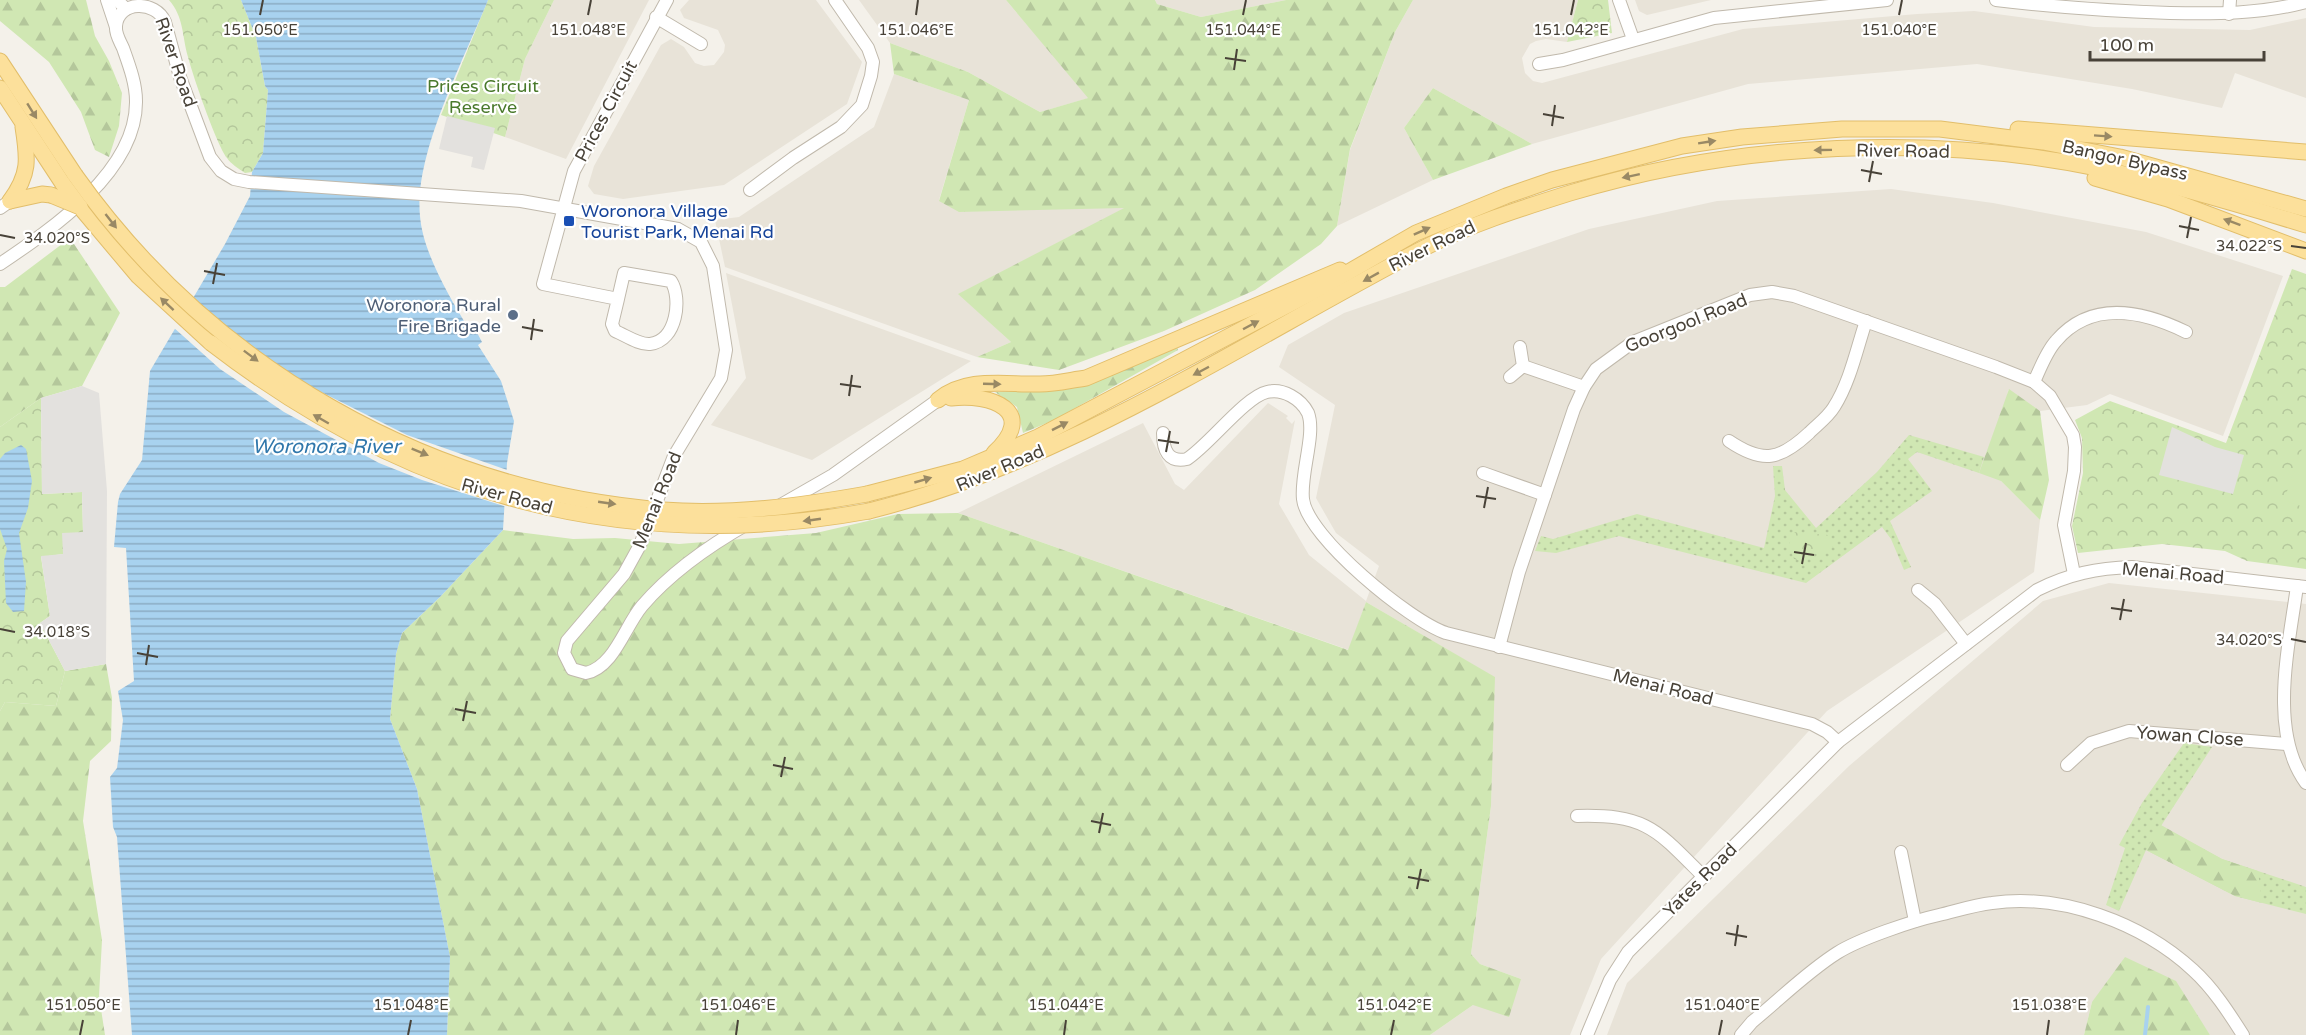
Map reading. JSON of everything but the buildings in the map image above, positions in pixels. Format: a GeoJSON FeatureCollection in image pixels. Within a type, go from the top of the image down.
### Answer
{"type":"FeatureCollection","features":[{"type":"Feature","properties":{"kind":"main road","name":"River Road"},"geometry":{"type":"LineString","coordinates":[[0,61],[69,179],[80,207],[138,276],[183,320],[238,363],[304,409],[348,434],[451,480],[550,508],[653,524],[774,525],[869,510],[964,484],[1095,427],[1422,249],[1491,219],[1614,180],[1727,157],[1817,150],[1966,152]]}},
{"type":"Feature","properties":{"kind":"main road","name":"River Road"},"geometry":{"type":"LineString","coordinates":[[0,88],[22,122],[69,179],[144,260],[233,342],[330,408],[413,450],[474,472],[543,491],[665,510],[762,509],[867,495],[928,479],[988,459],[1038,437],[1161,373],[1326,285],[1416,233],[1506,196],[1596,167],[1682,146],[1742,137],[1842,129],[1940,129]]}},
{"type":"Feature","properties":{"kind":"main road"},"geometry":{"type":"LineString","coordinates":[[5,204],[25,178],[22,122]]}},
{"type":"Feature","properties":{"kind":"main road"},"geometry":{"type":"LineString","coordinates":[[1940,129],[1998,127],[2306,152]]}},
{"type":"Feature","properties":{"kind":"main road","name":"Bangor Bypass"},"geometry":{"type":"LineString","coordinates":[[1940,129],[2043,142],[2120,157],[2306,209]]}},
{"type":"Feature","properties":{"kind":"main road"},"geometry":{"type":"LineString","coordinates":[[1966,152],[2137,189],[2306,251]]}},
{"type":"Feature","properties":{"kind":"main road","name":"Bangor Bypass"},"geometry":{"type":"LineString","coordinates":[[1966,152],[2104,170],[2306,225]]}},
{"type":"Feature","properties":{"kind":"main road"},"geometry":{"type":"LineString","coordinates":[[5,204],[42,194],[51,195],[80,207]]}},
{"type":"Feature","properties":{"kind":"main road"},"geometry":{"type":"LineString","coordinates":[[938,399],[948,391],[979,383],[1044,384],[1086,378],[1202,331],[1317,278],[1365,261]]}},
{"type":"Feature","properties":{"kind":"main road"},"geometry":{"type":"LineString","coordinates":[[938,399],[966,396],[987,397],[1007,408],[1011,419],[1010,434],[988,459]]}},
{"type":"Feature","properties":{"kind":"street"},"geometry":{"type":"LineString","coordinates":[[0,264],[53,227],[102,179],[125,147],[134,118],[135,93],[107,0]]}},
{"type":"Feature","properties":{"kind":"street","name":"Prices Circuit"},"geometry":{"type":"LineString","coordinates":[[618,299],[543,284],[574,171],[667,0]]}},
{"type":"Feature","properties":{"kind":"street"},"geometry":{"type":"LineString","coordinates":[[750,190],[793,158],[842,127],[862,105],[872,76],[873,62],[868,48],[835,0]]}},
{"type":"Feature","properties":{"kind":"street"},"geometry":{"type":"LineString","coordinates":[[1619,0],[1633,39]]}},
{"type":"Feature","properties":{"kind":"street"},"geometry":{"type":"LineString","coordinates":[[1539,64],[1563,60],[1633,39],[1737,14],[1887,0]]}},
{"type":"Feature","properties":{"kind":"street"},"geometry":{"type":"LineString","coordinates":[[1996,0],[2092,11],[2229,14],[2273,10],[2306,2]]}},
{"type":"Feature","properties":{"kind":"street"},"geometry":{"type":"LineString","coordinates":[[2229,14],[2230,0]]}},
{"type":"Feature","properties":{"kind":"street","name":"River Road"},"geometry":{"type":"LineString","coordinates":[[116,27],[118,18],[130,3],[151,6],[162,15],[180,77],[216,166],[234,179],[249,182]]}},
{"type":"Feature","properties":{"kind":"street"},"geometry":{"type":"LineString","coordinates":[[656,17],[701,44]]}},
{"type":"Feature","properties":{"kind":"street","name":"Menai Road"},"geometry":{"type":"LineString","coordinates":[[249,182],[521,201],[678,229],[701,242],[713,267],[726,350],[721,378],[674,456],[640,545],[624,574],[567,641],[566,658],[575,671],[592,672],[602,663],[641,607],[691,561],[725,537],[833,475],[938,399]]}},
{"type":"Feature","properties":{"kind":"street"},"geometry":{"type":"LineString","coordinates":[[624,273],[671,281],[676,289],[678,309],[667,334],[654,344],[644,344],[615,331],[612,324],[618,299],[624,273]]}},
{"type":"Feature","properties":{"kind":"street","name":"Goorgool Road"},"geometry":{"type":"LineString","coordinates":[[1499,647],[1519,572],[1545,495],[1584,387],[1596,369],[1633,342],[1750,295],[1772,292],[1794,296],[2034,382],[2050,396],[2073,435],[2074,471],[2064,525],[2074,574]]}},
{"type":"Feature","properties":{"kind":"street"},"geometry":{"type":"LineString","coordinates":[[2034,382],[2055,342],[2076,324],[2104,314],[2134,312],[2163,321],[2186,332]]}},
{"type":"Feature","properties":{"kind":"street"},"geometry":{"type":"LineString","coordinates":[[1729,441],[1746,452],[1762,456],[1776,456],[1790,451],[1834,407],[1866,321]]}},
{"type":"Feature","properties":{"kind":"street"},"geometry":{"type":"LineString","coordinates":[[1520,347],[1523,366]]}},
{"type":"Feature","properties":{"kind":"street"},"geometry":{"type":"LineString","coordinates":[[1523,366],[1584,387]]}},
{"type":"Feature","properties":{"kind":"street"},"geometry":{"type":"LineString","coordinates":[[1510,377],[1523,366]]}},
{"type":"Feature","properties":{"kind":"street","name":"Menai Road"},"geometry":{"type":"LineString","coordinates":[[1163,433],[1162,446],[1167,454],[1180,461],[1187,459],[1254,399],[1267,392],[1284,393],[1299,399],[1309,415],[1303,501],[1310,518],[1323,535],[1381,592],[1410,616],[1436,630],[1499,647],[1812,724],[1827,732],[1838,742],[2037,590],[2074,574],[2108,567],[2132,567],[2302,586]]}},
{"type":"Feature","properties":{"kind":"street"},"geometry":{"type":"LineString","coordinates":[[1483,473],[1545,495]]}},
{"type":"Feature","properties":{"kind":"street"},"geometry":{"type":"LineString","coordinates":[[2302,586],[2285,685],[2286,744],[2298,772],[2306,783]]}},
{"type":"Feature","properties":{"kind":"street"},"geometry":{"type":"LineString","coordinates":[[1918,590],[1935,604],[1966,644]]}},
{"type":"Feature","properties":{"kind":"street","name":"Yowan Close"},"geometry":{"type":"LineString","coordinates":[[2067,765],[2091,743],[2129,731],[2286,744]]}},
{"type":"Feature","properties":{"kind":"street","name":"Yates Road"},"geometry":{"type":"LineString","coordinates":[[1587,1035],[1610,980],[1628,952],[1838,742]]}},
{"type":"Feature","properties":{"kind":"street"},"geometry":{"type":"LineString","coordinates":[[1577,816],[1613,816],[1648,825],[1663,835],[1704,877]]}},
{"type":"Feature","properties":{"kind":"street"},"geometry":{"type":"LineString","coordinates":[[1901,852],[1907,893],[1915,921]]}},
{"type":"Feature","properties":{"kind":"street"},"geometry":{"type":"LineString","coordinates":[[1741,1035],[1752,1022],[1838,952],[1915,921],[1992,903],[2027,901],[2064,907],[2111,920],[2155,943],[2194,970],[2229,1012],[2243,1035]]}},
{"type":"Feature","properties":{"kind":"shaded area"},"geometry":{"type":"Polygon","coordinates":[[[554,0],[649,0],[566,159],[505,137],[525,59],[554,0]]]}},
{"type":"Feature","properties":{"kind":"shaded area"},"geometry":{"type":"Polygon","coordinates":[[[689,0],[816,0],[862,62],[847,104],[724,185],[623,199],[594,194],[588,186],[594,166],[661,45],[671,39],[684,47],[695,63],[704,66],[714,65],[724,52],[725,45],[718,30],[684,18],[680,10],[689,0]]]}},
{"type":"Feature","properties":{"kind":"shaded area"},"geometry":{"type":"Polygon","coordinates":[[[859,0],[1006,0],[1089,98],[1040,112],[968,72],[890,43],[859,0]]]}},
{"type":"Feature","properties":{"kind":"shaded area"},"geometry":{"type":"Polygon","coordinates":[[[1155,0],[1286,0],[1201,17],[1157,4],[1155,0]]]}},
{"type":"Feature","properties":{"kind":"shaded area"},"geometry":{"type":"Polygon","coordinates":[[[1413,0],[1578,0],[1567,42],[1546,39],[1536,41],[1530,44],[1522,58],[1525,73],[1533,81],[1542,83],[1743,29],[1917,14],[1974,11],[2094,27],[2250,30],[2306,18],[2306,98],[2235,73],[2222,108],[2132,89],[1977,64],[1748,84],[1532,144],[1433,88],[1404,128],[1433,180],[1337,226],[1350,150],[1395,32],[1413,0]]]}},
{"type":"Feature","properties":{"kind":"shaded area"},"geometry":{"type":"Polygon","coordinates":[[[1635,0],[1711,0],[1647,15],[1639,11],[1635,0]]]}},
{"type":"Feature","properties":{"kind":"shaded area"},"geometry":{"type":"Polygon","coordinates":[[[894,74],[969,100],[939,200],[1125,208],[959,294],[1011,342],[977,357],[725,267],[715,220],[739,217],[874,127],[894,74]]]}},
{"type":"Feature","properties":{"kind":"shaded area"},"geometry":{"type":"Polygon","coordinates":[[[447,116],[495,128],[484,170],[471,167],[473,157],[439,149],[447,116]]]}},
{"type":"Feature","properties":{"kind":"shaded area"},"geometry":{"type":"Polygon","coordinates":[[[1891,189],[1993,203],[2146,232],[2283,276],[2223,436],[2110,394],[2087,405],[2040,411],[2008,390],[2001,481],[2040,520],[2034,572],[1827,711],[1601,959],[1570,1035],[1430,1035],[1473,1005],[1521,979],[1480,964],[1471,954],[1491,806],[1494,677],[1366,602],[1349,650],[958,513],[1143,423],[1175,484],[1184,490],[1268,403],[1288,416],[1286,418],[1292,424],[1295,420],[1279,504],[1309,555],[1366,601],[1379,566],[1336,533],[1316,498],[1335,405],[1279,367],[1288,345],[1344,313],[1589,229],[1717,201],[1891,189]]]}},
{"type":"Feature","properties":{"kind":"shaded area"},"geometry":{"type":"Polygon","coordinates":[[[726,273],[971,361],[812,460],[711,425],[746,378],[726,273]]]}},
{"type":"Feature","properties":{"kind":"shaded area"},"geometry":{"type":"Polygon","coordinates":[[[82,386],[99,393],[107,491],[106,664],[65,671],[40,623],[50,616],[41,556],[63,554],[62,533],[83,532],[82,492],[42,494],[41,398],[82,386]]]}},
{"type":"Feature","properties":{"kind":"shaded area"},"geometry":{"type":"Polygon","coordinates":[[[2172,427],[2215,447],[2244,455],[2233,494],[2159,475],[2172,427]]]}},
{"type":"Feature","properties":{"kind":"shaded area"},"geometry":{"type":"Polygon","coordinates":[[[2109,583],[2306,604],[2306,1035],[2210,1035],[2202,1024],[2092,1002],[2084,1035],[1607,1035],[1627,983],[1849,766],[2043,601],[2109,583]]]}},
{"type":"Feature","properties":{"kind":"green space"},"geometry":{"type":"Polygon","coordinates":[[[0,0],[86,0],[95,36],[109,61],[122,93],[119,126],[109,157],[95,150],[81,112],[49,62],[0,21],[0,0]]]}},
{"type":"Feature","properties":{"kind":"green space"},"geometry":{"type":"Polygon","coordinates":[[[169,0],[241,0],[256,37],[265,86],[268,90],[263,153],[252,172],[245,173],[235,166],[222,150],[195,79],[180,20],[169,0]]]}},
{"type":"Feature","properties":{"kind":"green space","name":"Prices Circuit Reserve"},"geometry":{"type":"Polygon","coordinates":[[[488,0],[554,0],[525,59],[505,137],[441,115],[488,0]]]}},
{"type":"Feature","properties":{"kind":"green space"},"geometry":{"type":"Polygon","coordinates":[[[1006,0],[1155,0],[1157,4],[1201,17],[1286,0],[1413,0],[1395,32],[1350,149],[1337,226],[1321,244],[1255,290],[1164,331],[1059,370],[977,357],[1011,342],[958,294],[1124,208],[959,212],[939,201],[969,100],[894,74],[890,43],[968,72],[1040,112],[1088,98],[1006,0]]]}},
{"type":"Feature","properties":{"kind":"green space"},"geometry":{"type":"Polygon","coordinates":[[[1578,0],[1608,0],[1612,33],[1567,42],[1578,0]]]}},
{"type":"Feature","properties":{"kind":"green space"},"geometry":{"type":"Polygon","coordinates":[[[1433,88],[1532,144],[1433,180],[1404,128],[1433,88]]]}},
{"type":"Feature","properties":{"kind":"green space"},"geometry":{"type":"Polygon","coordinates":[[[70,238],[120,313],[82,386],[41,398],[0,427],[0,287],[5,287],[70,238]]]}},
{"type":"Feature","properties":{"kind":"green space"},"geometry":{"type":"Polygon","coordinates":[[[2292,269],[2306,274],[2306,569],[2247,561],[2225,551],[2162,544],[2078,553],[2072,526],[2083,473],[2082,438],[2075,420],[2110,401],[2226,443],[2292,269]]]}},
{"type":"Feature","properties":{"kind":"green space"},"geometry":{"type":"Polygon","coordinates":[[[1177,347],[1178,350],[1054,420],[1023,433],[1017,407],[995,392],[1052,390],[1177,347]]]}},
{"type":"Feature","properties":{"kind":"green space"},"geometry":{"type":"Polygon","coordinates":[[[2009,389],[2040,411],[2049,480],[2040,520],[2001,481],[1979,473],[2009,389]]]}},
{"type":"Feature","properties":{"kind":"green space"},"geometry":{"type":"Polygon","coordinates":[[[41,398],[42,494],[82,492],[83,532],[63,554],[41,557],[50,616],[40,623],[65,671],[56,706],[5,702],[0,711],[0,427],[41,398]]]}},
{"type":"Feature","properties":{"kind":"green space"},"geometry":{"type":"Polygon","coordinates":[[[1909,435],[1984,457],[1979,473],[1917,452],[1908,459],[1932,491],[1890,521],[1911,567],[1904,570],[1891,539],[1882,527],[1806,583],[1619,536],[1556,553],[1535,551],[1541,536],[1553,539],[1637,514],[1764,548],[1775,496],[1773,466],[1782,466],[1785,490],[1816,528],[1877,472],[1909,435]]]}},
{"type":"Feature","properties":{"kind":"green space"},"geometry":{"type":"Polygon","coordinates":[[[2306,437],[2306,508],[2284,500],[2306,437]]]}},
{"type":"Feature","properties":{"kind":"green space"},"geometry":{"type":"Polygon","coordinates":[[[958,513],[1348,650],[1366,602],[1495,677],[1491,806],[1471,954],[1480,964],[1521,979],[1509,1017],[1473,1005],[1430,1035],[447,1035],[450,957],[417,789],[390,719],[396,654],[402,633],[440,597],[503,530],[573,539],[615,538],[679,544],[816,533],[898,514],[958,513]]]}},
{"type":"Feature","properties":{"kind":"green space"},"geometry":{"type":"Polygon","coordinates":[[[1793,532],[1828,535],[1833,547],[1798,560],[1794,559],[1789,545],[1793,532]]]}},
{"type":"Feature","properties":{"kind":"green space"},"geometry":{"type":"Polygon","coordinates":[[[106,664],[112,698],[111,741],[90,761],[83,821],[102,940],[99,996],[105,1035],[0,1035],[0,711],[5,702],[56,706],[65,671],[106,664]]]}},
{"type":"Feature","properties":{"kind":"green space"},"geometry":{"type":"Polygon","coordinates":[[[2184,743],[2212,747],[2161,826],[2222,859],[2306,887],[2306,914],[2235,896],[2146,850],[2119,911],[2106,905],[2125,848],[2119,845],[2142,803],[2184,743]]]}},
{"type":"Feature","properties":{"kind":"green space"},"geometry":{"type":"Polygon","coordinates":[[[2161,825],[2222,859],[2258,871],[2262,903],[2235,896],[2146,850],[2161,825]]]}},
{"type":"Feature","properties":{"kind":"green space"},"geometry":{"type":"Polygon","coordinates":[[[2125,957],[2176,981],[2210,1035],[2084,1035],[2092,1002],[2125,957]]]}},
{"type":"Feature","properties":{"kind":"water","name":"Woronora River"},"geometry":{"type":"Polygon","coordinates":[[[241,0],[488,0],[454,78],[433,136],[420,191],[420,216],[426,245],[438,275],[469,329],[474,327],[482,342],[478,345],[501,381],[514,421],[507,463],[503,530],[440,597],[402,633],[396,654],[390,719],[417,789],[450,957],[447,1035],[132,1035],[117,837],[113,827],[110,777],[117,768],[123,720],[118,691],[134,681],[126,548],[114,547],[118,502],[120,494],[142,460],[150,371],[225,244],[250,196],[252,172],[263,153],[268,90],[265,86],[256,37],[241,0]]]}},
{"type":"Feature","properties":{"kind":"water"},"geometry":{"type":"Polygon","coordinates":[[[21,445],[26,449],[32,481],[28,508],[19,533],[26,582],[24,611],[13,612],[6,603],[4,561],[7,549],[0,529],[0,459],[5,453],[21,445]]]}},
{"type":"Feature","properties":{"kind":"pier"},"geometry":{"type":"Polygon","coordinates":[[[190,297],[251,346],[305,384],[407,435],[510,471],[507,507],[422,480],[379,463],[284,412],[220,369],[173,327],[190,297]]]}},
{"type":"Feature","properties":{"kind":"waterway"},"geometry":{"type":"LineString","coordinates":[[2145,1035],[2148,1007]]}},
{"type":"Feature","properties":{"kind":"place","name":"Woronora Village Tourist Park, Menai Rd"},"geometry":{"type":"Point","coordinates":[569,221]}},
{"type":"Feature","properties":{"kind":"place","name":"Woronora Rural Fire Brigade"},"geometry":{"type":"Point","coordinates":[513,315]}}]}
